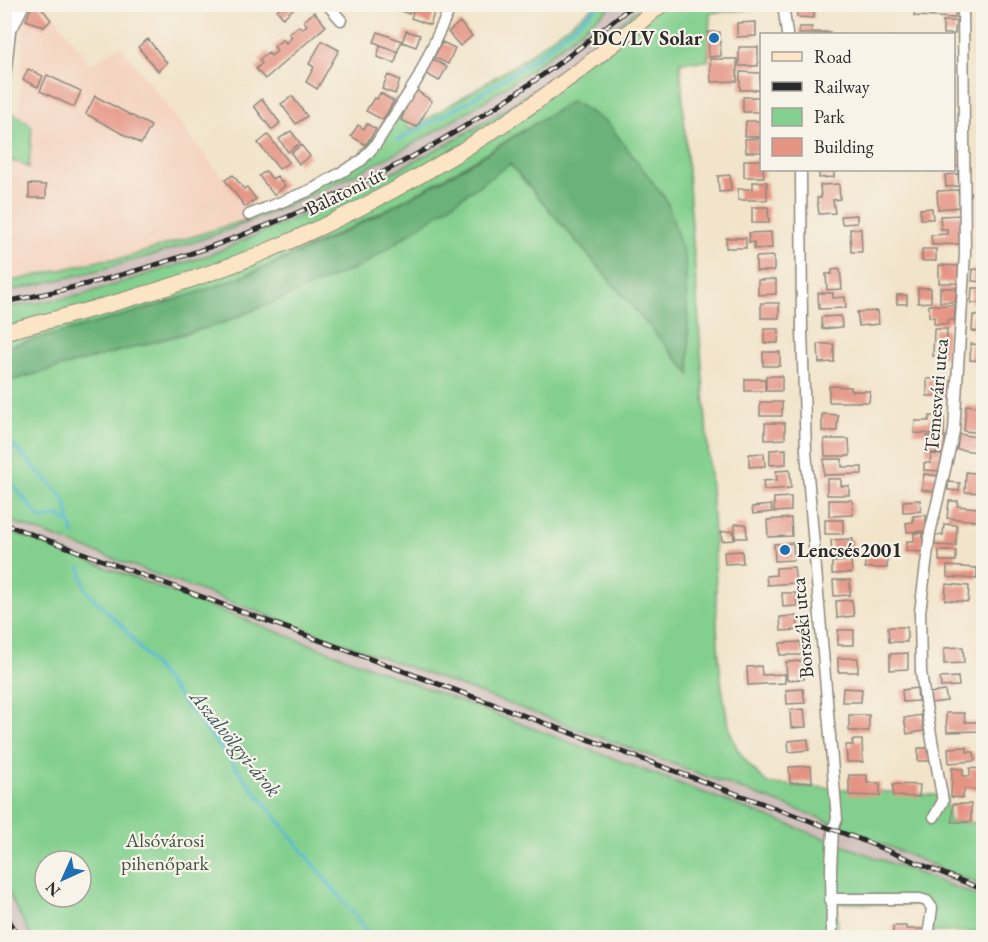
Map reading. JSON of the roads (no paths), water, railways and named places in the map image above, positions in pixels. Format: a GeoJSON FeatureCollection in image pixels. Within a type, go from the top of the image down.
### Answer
{"type":"FeatureCollection","features":[{"type":"Feature","properties":{"kind":"main road","name":"Balatoni út"},"geometry":{"type":"LineString","coordinates":[[4,332],[108,305],[185,281],[259,254],[351,213],[431,170],[497,130],[591,62],[662,4]]}},
{"type":"Feature","properties":{"kind":"street"},"geometry":{"type":"LineString","coordinates":[[4,86],[13,4]]}},
{"type":"Feature","properties":{"kind":"street"},"geometry":{"type":"LineString","coordinates":[[11,30],[24,4]]}},
{"type":"Feature","properties":{"kind":"street"},"geometry":{"type":"LineString","coordinates":[[327,4],[341,20]]}},
{"type":"Feature","properties":{"kind":"street"},"geometry":{"type":"LineString","coordinates":[[249,214],[313,189],[362,160],[376,144],[417,80],[452,4]]}},
{"type":"Feature","properties":{"kind":"street"},"geometry":{"type":"LineString","coordinates":[[783,4],[787,33]]}},
{"type":"Feature","properties":{"kind":"street","name":"Temesvári utca"},"geometry":{"type":"LineString","coordinates":[[934,817],[943,801],[921,670],[920,612],[930,533],[954,431],[965,254],[963,4]]}},
{"type":"Feature","properties":{"kind":"street","name":"Borszéki utca"},"geometry":{"type":"LineString","coordinates":[[801,171],[802,331],[806,451],[837,819],[833,829],[830,899],[832,938]]}},
{"type":"Feature","properties":{"kind":"street"},"geometry":{"type":"LineString","coordinates":[[830,899],[920,898],[927,901],[932,908],[928,938]]}},
{"type":"Feature","properties":{"kind":"waterway"},"geometry":{"type":"LineString","coordinates":[[398,140],[471,100],[534,59],[601,4]]}},
{"type":"Feature","properties":{"kind":"waterway","name":"Aszalvölgyi-árok"},"geometry":{"type":"LineString","coordinates":[[4,436],[65,500],[73,534]]}},
{"type":"Feature","properties":{"kind":"waterway"},"geometry":{"type":"LineString","coordinates":[[4,474],[41,519],[59,516],[70,523]]}},
{"type":"Feature","properties":{"kind":"waterway","name":"Aszalvölgyi-árok"},"geometry":{"type":"LineString","coordinates":[[80,567],[85,588],[90,595],[123,627],[373,938]]}},
{"type":"Feature","properties":{"kind":"railway"},"geometry":{"type":"LineString","coordinates":[[4,302],[76,287],[148,267],[218,244],[354,187],[419,153],[483,115],[556,66],[634,4]]}},
{"type":"Feature","properties":{"kind":"railway"},"geometry":{"type":"LineString","coordinates":[[4,524],[859,839],[984,890]]}},
{"type":"Feature","properties":{"kind":"railway"},"geometry":{"type":"LineString","coordinates":[[4,911],[19,938]]}},
{"type":"Feature","properties":{"kind":"place","name":"DC/LV Solar"},"geometry":{"type":"Point","coordinates":[714,38]}},
{"type":"Feature","properties":{"kind":"place","name":"Lencsés2001"},"geometry":{"type":"Point","coordinates":[785,550]}},
{"type":"Feature","properties":{"kind":"park label","name":"Alsóvárosi pihenőpark"},"geometry":{"type":"Point","coordinates":[165,852]}}]}
